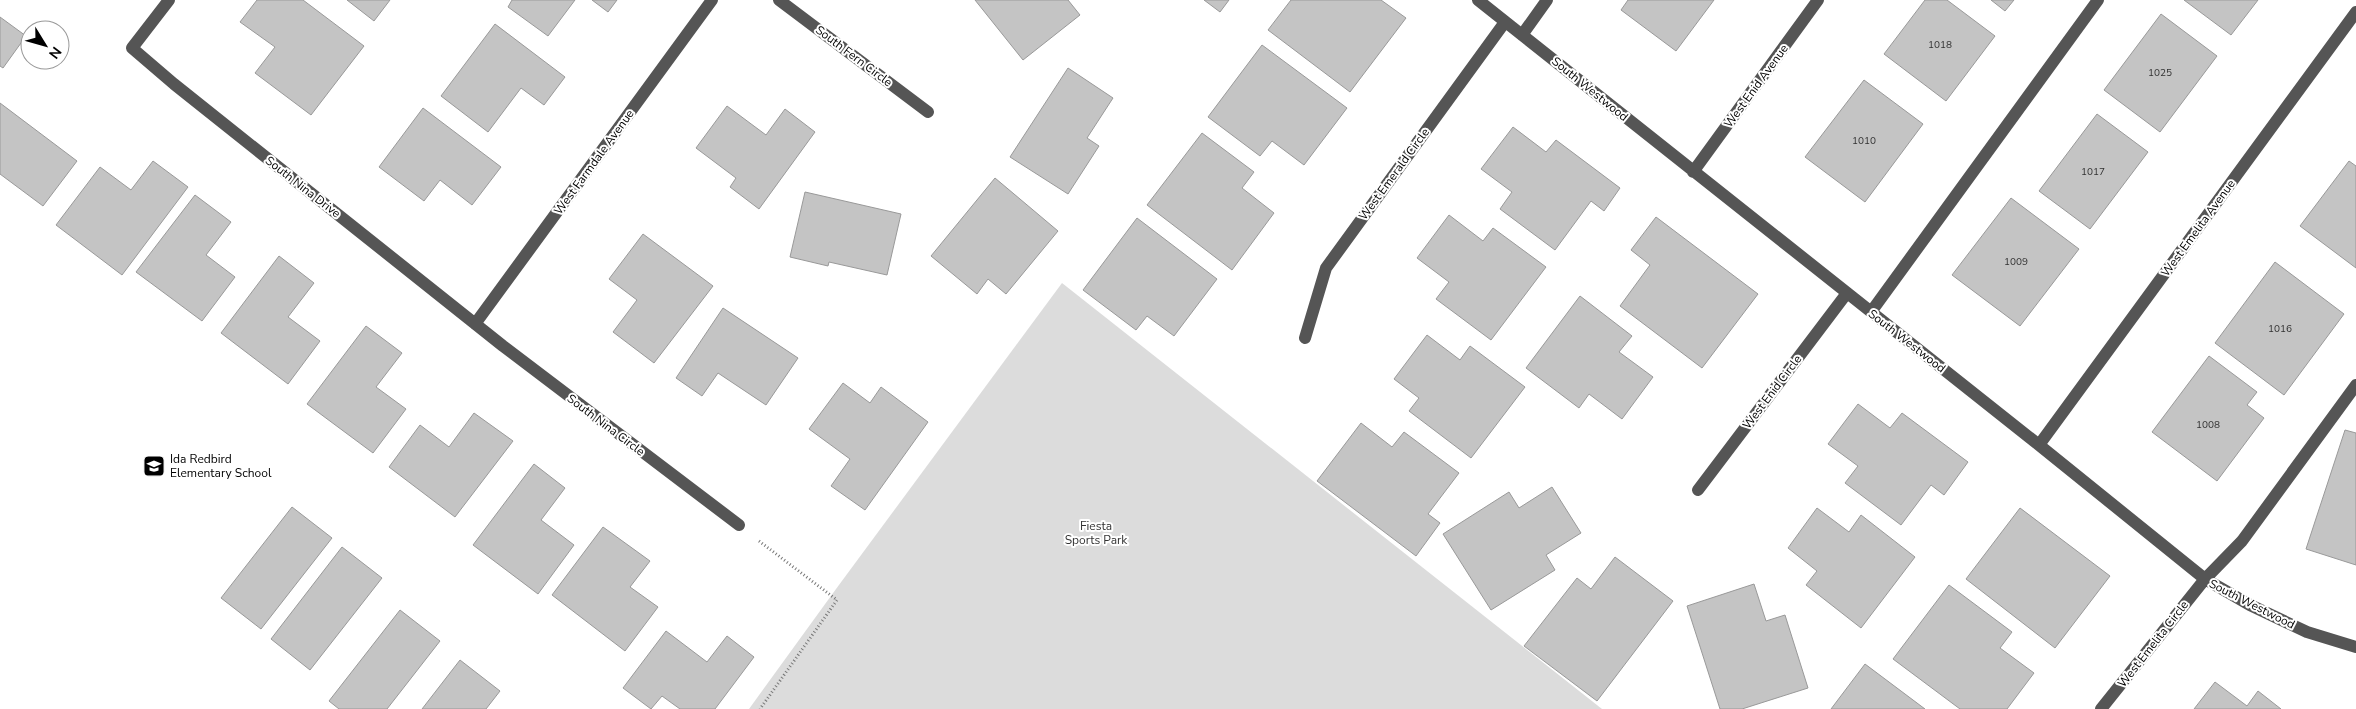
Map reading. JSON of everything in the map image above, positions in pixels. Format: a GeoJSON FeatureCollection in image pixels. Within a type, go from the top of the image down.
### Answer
{"type":"FeatureCollection","features":[{"type":"Feature","properties":{"kind":"street","name":"South Nina Drive"},"geometry":{"type":"LineString","coordinates":[[169,0],[132,48],[174,84],[475,324]]}},
{"type":"Feature","properties":{"kind":"street","name":"West Farmdale Avenue"},"geometry":{"type":"LineString","coordinates":[[475,324],[712,0]]}},
{"type":"Feature","properties":{"kind":"street","name":"South Fern Circle"},"geometry":{"type":"LineString","coordinates":[[779,0],[928,112]]}},
{"type":"Feature","properties":{"kind":"street","name":"South Westwood"},"geometry":{"type":"LineString","coordinates":[[1478,0],[2205,579],[2250,605],[2307,632],[2356,647]]}},
{"type":"Feature","properties":{"kind":"street"},"geometry":{"type":"LineString","coordinates":[[1522,35],[1547,0]]}},
{"type":"Feature","properties":{"kind":"street","name":"West Enid Avenue"},"geometry":{"type":"LineString","coordinates":[[1694,172],[1818,0]]}},
{"type":"Feature","properties":{"kind":"street"},"geometry":{"type":"LineString","coordinates":[[1871,312],[2098,0]]}},
{"type":"Feature","properties":{"kind":"street","name":"West Emelita Avenue"},"geometry":{"type":"LineString","coordinates":[[2039,445],[2356,12]]}},
{"type":"Feature","properties":{"kind":"street","name":"West Emerald Circle"},"geometry":{"type":"LineString","coordinates":[[1305,338],[1326,268],[1505,22]]}},
{"type":"Feature","properties":{"kind":"street","name":"West Enid Circle"},"geometry":{"type":"LineString","coordinates":[[1698,490],[1847,293]]}},
{"type":"Feature","properties":{"kind":"street","name":"South Nina Circle"},"geometry":{"type":"LineString","coordinates":[[475,324],[739,525]]}},
{"type":"Feature","properties":{"kind":"street","name":"West Emelita Circle"},"geometry":{"type":"LineString","coordinates":[[2102,709],[2205,579],[2242,541],[2356,385]]}},
{"type":"Feature","properties":{"kind":"path"},"geometry":{"type":"LineString","coordinates":[[739,525],[837,600],[760,709]]}},
{"type":"Feature","properties":{"kind":"green space","name":"Fiesta Sports Park"},"geometry":{"type":"Polygon","coordinates":[[[1062,283],[1602,709],[749,709],[1062,283]]]}},
{"type":"Feature","properties":{"kind":"building"},"geometry":{"type":"Polygon","coordinates":[[[257,0],[303,0],[364,46],[311,115],[255,73],[275,47],[240,22],[257,0]]]}},
{"type":"Feature","properties":{"kind":"building"},"geometry":{"type":"Polygon","coordinates":[[[347,0],[390,0],[374,21],[347,0]]]}},
{"type":"Feature","properties":{"kind":"building"},"geometry":{"type":"Polygon","coordinates":[[[512,0],[575,0],[548,36],[508,7],[512,0]]]}},
{"type":"Feature","properties":{"kind":"building"},"geometry":{"type":"Polygon","coordinates":[[[592,0],[617,0],[608,12],[592,0]]]}},
{"type":"Feature","properties":{"kind":"building"},"geometry":{"type":"Polygon","coordinates":[[[975,0],[1068,0],[1080,15],[1023,60],[975,0]]]}},
{"type":"Feature","properties":{"kind":"building"},"geometry":{"type":"Polygon","coordinates":[[[1204,0],[1229,0],[1220,12],[1204,0]]]}},
{"type":"Feature","properties":{"kind":"building"},"geometry":{"type":"Polygon","coordinates":[[[1291,0],[1381,0],[1406,18],[1350,92],[1268,30],[1291,0]]]}},
{"type":"Feature","properties":{"kind":"building"},"geometry":{"type":"Polygon","coordinates":[[[1628,0],[1714,0],[1676,51],[1621,10],[1628,0]]]}},
{"type":"Feature","properties":{"kind":"building"},"geometry":{"type":"Polygon","coordinates":[[[1925,0],[1947,0],[1995,36],[1946,101],[1884,54],[1925,0]]]}},
{"type":"Feature","properties":{"kind":"building"},"geometry":{"type":"Polygon","coordinates":[[[1991,0],[2014,0],[2005,11],[1991,0]]]}},
{"type":"Feature","properties":{"kind":"building"},"geometry":{"type":"Polygon","coordinates":[[[2184,0],[2258,0],[2231,35],[2184,0]]]}},
{"type":"Feature","properties":{"kind":"building"},"geometry":{"type":"Polygon","coordinates":[[[2161,14],[2217,56],[2160,132],[2104,90],[2161,14]]]}},
{"type":"Feature","properties":{"kind":"building"},"geometry":{"type":"Polygon","coordinates":[[[0,17],[20,32],[20,44],[3,68],[0,66],[0,17]]]}},
{"type":"Feature","properties":{"kind":"building"},"geometry":{"type":"Polygon","coordinates":[[[495,24],[565,77],[544,105],[521,88],[488,132],[441,96],[495,24]]]}},
{"type":"Feature","properties":{"kind":"building"},"geometry":{"type":"Polygon","coordinates":[[[1262,45],[1347,108],[1304,165],[1272,141],[1260,156],[1208,117],[1262,45]]]}},
{"type":"Feature","properties":{"kind":"building"},"geometry":{"type":"Polygon","coordinates":[[[1068,68],[1113,98],[1087,138],[1099,146],[1068,194],[1010,157],[1068,68]]]}},
{"type":"Feature","properties":{"kind":"building"},"geometry":{"type":"Polygon","coordinates":[[[1864,80],[1923,124],[1865,202],[1805,157],[1864,80]]]}},
{"type":"Feature","properties":{"kind":"building"},"geometry":{"type":"Polygon","coordinates":[[[0,103],[77,161],[43,206],[0,174],[0,103]]]}},
{"type":"Feature","properties":{"kind":"building"},"geometry":{"type":"Polygon","coordinates":[[[727,106],[766,135],[785,109],[815,132],[759,209],[730,187],[736,178],[696,148],[727,106]]]}},
{"type":"Feature","properties":{"kind":"building"},"geometry":{"type":"Polygon","coordinates":[[[423,108],[501,167],[472,205],[440,180],[424,201],[379,167],[423,108]]]}},
{"type":"Feature","properties":{"kind":"building"},"geometry":{"type":"Polygon","coordinates":[[[2097,114],[2148,152],[2090,229],[2039,191],[2097,114]]]}},
{"type":"Feature","properties":{"kind":"building"},"geometry":{"type":"Polygon","coordinates":[[[1513,127],[1546,152],[1556,140],[1620,188],[1604,211],[1591,201],[1555,250],[1500,209],[1512,192],[1481,169],[1513,127]]]}},
{"type":"Feature","properties":{"kind":"building"},"geometry":{"type":"Polygon","coordinates":[[[1202,133],[1254,172],[1242,188],[1274,213],[1232,270],[1147,205],[1202,133]]]}},
{"type":"Feature","properties":{"kind":"building"},"geometry":{"type":"Polygon","coordinates":[[[153,161],[188,187],[122,275],[56,225],[100,167],[131,190],[153,161]]]}},
{"type":"Feature","properties":{"kind":"building"},"geometry":{"type":"Polygon","coordinates":[[[2349,161],[2356,166],[2356,268],[2300,226],[2349,161]]]}},
{"type":"Feature","properties":{"kind":"building"},"geometry":{"type":"Polygon","coordinates":[[[995,178],[1058,231],[1006,294],[988,279],[977,294],[931,256],[995,178]]]}},
{"type":"Feature","properties":{"kind":"building"},"geometry":{"type":"Polygon","coordinates":[[[805,192],[901,214],[887,275],[829,262],[828,266],[790,257],[805,192]]]}},
{"type":"Feature","properties":{"kind":"building"},"geometry":{"type":"Polygon","coordinates":[[[195,195],[231,222],[206,255],[235,277],[202,321],[136,272],[195,195]]]}},
{"type":"Feature","properties":{"kind":"building"},"geometry":{"type":"Polygon","coordinates":[[[2011,198],[2079,249],[2020,326],[1952,275],[2011,198]]]}},
{"type":"Feature","properties":{"kind":"building"},"geometry":{"type":"Polygon","coordinates":[[[1449,215],[1483,241],[1493,228],[1546,267],[1491,340],[1436,299],[1449,282],[1417,258],[1449,215]]]}},
{"type":"Feature","properties":{"kind":"building"},"geometry":{"type":"Polygon","coordinates":[[[1656,217],[1758,294],[1702,368],[1620,306],[1650,265],[1631,250],[1656,217]]]}},
{"type":"Feature","properties":{"kind":"building"},"geometry":{"type":"Polygon","coordinates":[[[1137,218],[1217,279],[1174,336],[1147,316],[1136,330],[1083,290],[1137,218]]]}},
{"type":"Feature","properties":{"kind":"building"},"geometry":{"type":"Polygon","coordinates":[[[643,234],[713,286],[654,363],[613,332],[637,300],[609,279],[643,234]]]}},
{"type":"Feature","properties":{"kind":"building"},"geometry":{"type":"Polygon","coordinates":[[[279,256],[314,283],[288,317],[320,341],[288,384],[221,333],[279,256]]]}},
{"type":"Feature","properties":{"kind":"building"},"geometry":{"type":"Polygon","coordinates":[[[2275,262],[2344,314],[2284,395],[2215,343],[2275,262]]]}},
{"type":"Feature","properties":{"kind":"building"},"geometry":{"type":"Polygon","coordinates":[[[1580,296],[1632,336],[1619,352],[1653,377],[1622,419],[1589,394],[1579,408],[1526,368],[1580,296]]]}},
{"type":"Feature","properties":{"kind":"building"},"geometry":{"type":"Polygon","coordinates":[[[723,308],[798,358],[766,405],[718,373],[702,396],[676,378],[723,308]]]}},
{"type":"Feature","properties":{"kind":"building"},"geometry":{"type":"Polygon","coordinates":[[[366,326],[402,353],[376,387],[406,409],[373,453],[307,404],[366,326]]]}},
{"type":"Feature","properties":{"kind":"building"},"geometry":{"type":"Polygon","coordinates":[[[1427,335],[1460,360],[1470,346],[1525,387],[1471,458],[1409,411],[1419,398],[1394,379],[1427,335]]]}},
{"type":"Feature","properties":{"kind":"building"},"geometry":{"type":"Polygon","coordinates":[[[2209,356],[2257,392],[2247,405],[2264,418],[2217,481],[2152,432],[2209,356]]]}},
{"type":"Feature","properties":{"kind":"building"},"geometry":{"type":"Polygon","coordinates":[[[843,383],[870,403],[881,387],[928,422],[865,510],[831,486],[850,459],[809,429],[843,383]]]}},
{"type":"Feature","properties":{"kind":"building"},"geometry":{"type":"Polygon","coordinates":[[[1858,404],[1890,428],[1902,413],[1968,462],[1944,495],[1931,485],[1901,525],[1845,483],[1858,466],[1828,444],[1858,404]]]}},
{"type":"Feature","properties":{"kind":"building"},"geometry":{"type":"Polygon","coordinates":[[[474,413],[513,441],[455,517],[389,467],[420,425],[449,447],[474,413]]]}},
{"type":"Feature","properties":{"kind":"building"},"geometry":{"type":"Polygon","coordinates":[[[1361,423],[1392,447],[1404,432],[1459,473],[1428,514],[1440,523],[1416,556],[1317,481],[1361,423]]]}},
{"type":"Feature","properties":{"kind":"building"},"geometry":{"type":"Polygon","coordinates":[[[2345,430],[2356,433],[2356,565],[2306,549],[2345,430]]]}},
{"type":"Feature","properties":{"kind":"building"},"geometry":{"type":"Polygon","coordinates":[[[534,464],[565,488],[541,520],[574,545],[538,594],[473,545],[534,464]]]}},
{"type":"Feature","properties":{"kind":"building"},"geometry":{"type":"Polygon","coordinates":[[[1552,487],[1581,533],[1546,555],[1555,570],[1491,610],[1443,534],[1509,492],[1519,508],[1552,487]]]}},
{"type":"Feature","properties":{"kind":"building"},"geometry":{"type":"Polygon","coordinates":[[[292,507],[332,538],[261,629],[221,598],[292,507]]]}},
{"type":"Feature","properties":{"kind":"building"},"geometry":{"type":"Polygon","coordinates":[[[1817,508],[1849,532],[1861,515],[1915,557],[1861,628],[1806,585],[1817,571],[1788,548],[1817,508]]]}},
{"type":"Feature","properties":{"kind":"building"},"geometry":{"type":"Polygon","coordinates":[[[2020,508],[2110,576],[2055,648],[1966,579],[2020,508]]]}},
{"type":"Feature","properties":{"kind":"building"},"geometry":{"type":"Polygon","coordinates":[[[603,527],[650,561],[630,587],[658,607],[625,651],[552,595],[603,527]]]}},
{"type":"Feature","properties":{"kind":"building"},"geometry":{"type":"Polygon","coordinates":[[[342,547],[382,578],[310,670],[271,639],[342,547]]]}},
{"type":"Feature","properties":{"kind":"building"},"geometry":{"type":"Polygon","coordinates":[[[1615,557],[1673,601],[1597,701],[1524,646],[1577,578],[1591,589],[1615,557]]]}},
{"type":"Feature","properties":{"kind":"building"},"geometry":{"type":"Polygon","coordinates":[[[1754,584],[1766,621],[1785,615],[1808,688],[1742,709],[1720,709],[1687,606],[1754,584]]]}},
{"type":"Feature","properties":{"kind":"building"},"geometry":{"type":"Polygon","coordinates":[[[1949,585],[2012,632],[2000,648],[2034,673],[2007,709],[1960,709],[1893,659],[1949,585]]]}},
{"type":"Feature","properties":{"kind":"building"},"geometry":{"type":"Polygon","coordinates":[[[400,610],[440,641],[387,709],[339,709],[329,701],[400,610]]]}},
{"type":"Feature","properties":{"kind":"building"},"geometry":{"type":"Polygon","coordinates":[[[666,631],[707,662],[727,636],[754,657],[715,709],[680,709],[662,696],[651,709],[623,688],[666,631]]]}},
{"type":"Feature","properties":{"kind":"building"},"geometry":{"type":"Polygon","coordinates":[[[460,660],[500,691],[486,709],[422,709],[460,660]]]}},
{"type":"Feature","properties":{"kind":"building"},"geometry":{"type":"Polygon","coordinates":[[[1865,664],[1925,709],[1831,709],[1865,664]]]}},
{"type":"Feature","properties":{"kind":"building"},"geometry":{"type":"Polygon","coordinates":[[[2215,682],[2247,706],[2258,691],[2281,709],[2194,709],[2215,682]]]}},
{"type":"Feature","properties":{"kind":"place","name":"Ida Redbird Elementary School"},"geometry":{"type":"Point","coordinates":[154,466]}}]}
